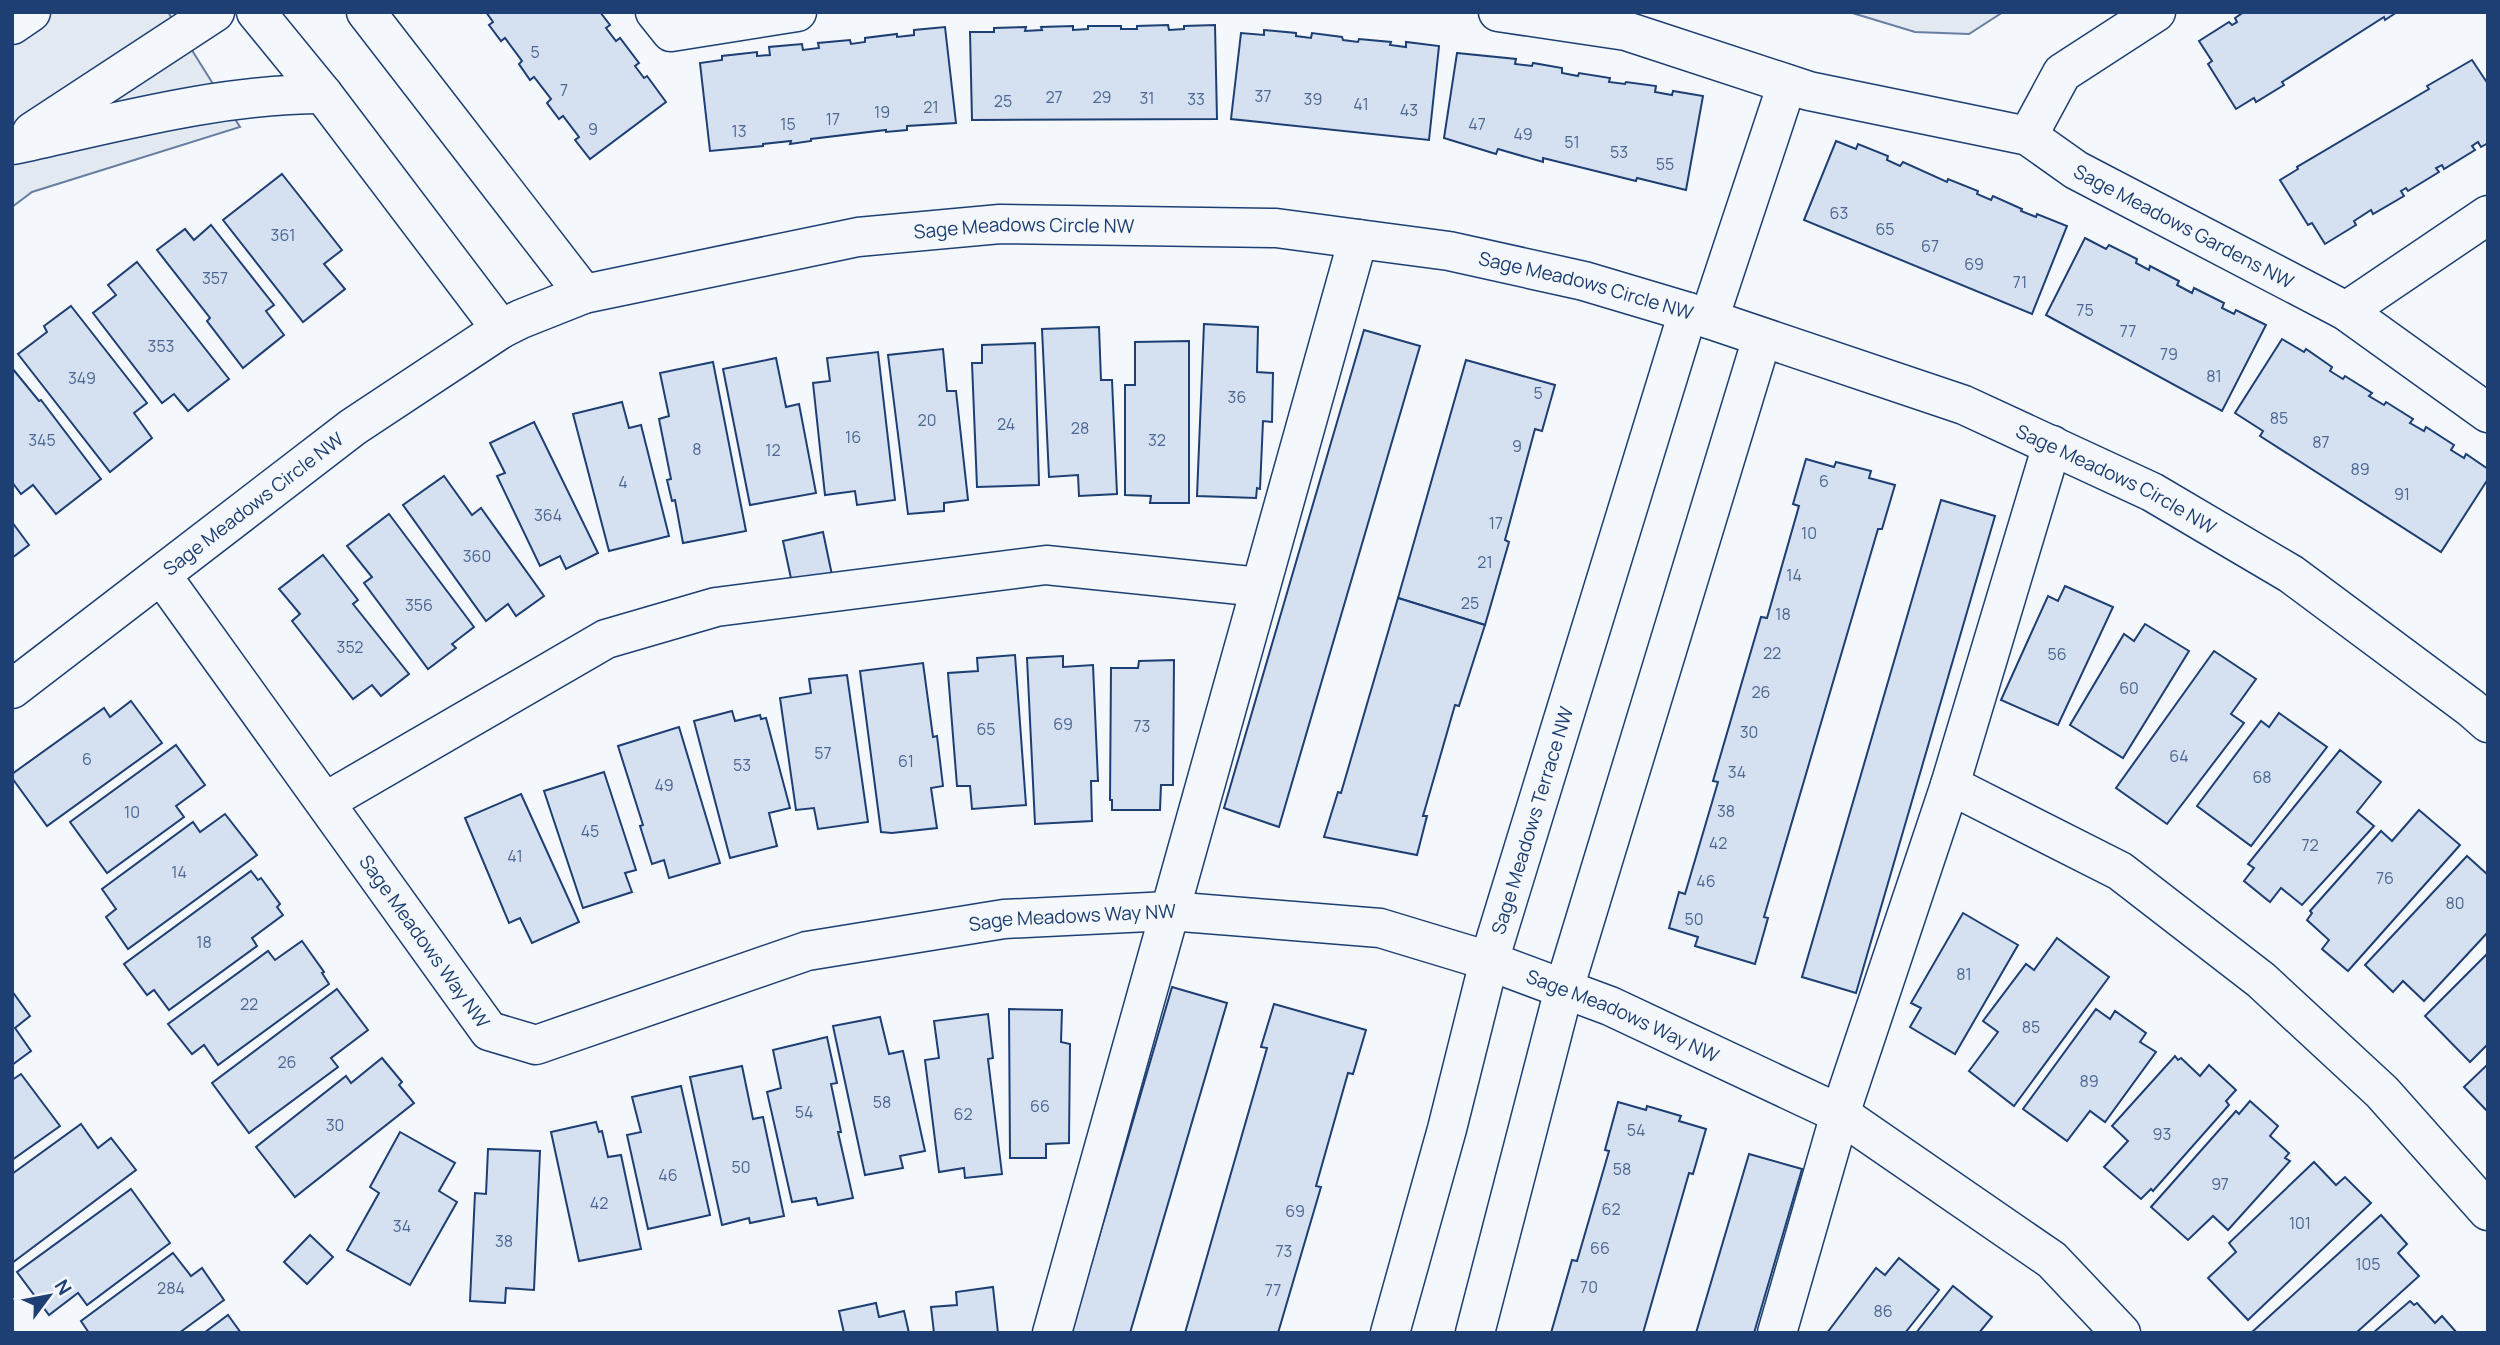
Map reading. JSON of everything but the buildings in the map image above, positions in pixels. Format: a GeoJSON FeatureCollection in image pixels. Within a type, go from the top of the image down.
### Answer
{"type":"FeatureCollection","features":[{"type":"Feature","properties":{"kind":"street"},"geometry":{"type":"LineString","coordinates":[[12,25],[31,12]]}},
{"type":"Feature","properties":{"kind":"street"},"geometry":{"type":"LineString","coordinates":[[13,145],[215,12]]}},
{"type":"Feature","properties":{"kind":"street"},"geometry":{"type":"LineString","coordinates":[[256,12],[324,94],[502,329]]}},
{"type":"Feature","properties":{"kind":"street"},"geometry":{"type":"LineString","coordinates":[[366,12],[584,294]]}},
{"type":"Feature","properties":{"kind":"street"},"geometry":{"type":"LineString","coordinates":[[655,12],[671,32],[797,12]]}},
{"type":"Feature","properties":{"kind":"street","name":"Sage Meadows Gardens NW"},"geometry":{"type":"LineString","coordinates":[[1497,12],[1626,31],[1653,25],[1808,91],[2028,136],[2076,170],[2346,311],[2488,413]]}},
{"type":"Feature","properties":{"kind":"street"},"geometry":{"type":"LineString","coordinates":[[2028,136],[2062,73],[2156,12]]}},
{"type":"Feature","properties":{"kind":"street"},"geometry":{"type":"LineString","coordinates":[[1699,316],[1787,84]]}},
{"type":"Feature","properties":{"kind":"street"},"geometry":{"type":"LineString","coordinates":[[13,145],[181,109],[275,95],[324,94]]}},
{"type":"Feature","properties":{"kind":"street"},"geometry":{"type":"LineString","coordinates":[[2346,311],[2488,215]]}},
{"type":"Feature","properties":{"kind":"street","name":"Sage Meadows Circle NW"},"geometry":{"type":"LineString","coordinates":[[12,689],[162,576],[353,426],[521,319],[584,294],[858,237],[1000,224],[1276,228],[1449,251],[1584,281],[1699,316],[1964,405],[2152,492],[2291,574],[2488,723]]}},
{"type":"Feature","properties":{"kind":"street"},"geometry":{"type":"LineString","coordinates":[[1052,1333],[1358,239]]}},
{"type":"Feature","properties":{"kind":"street","name":"Sage Meadows Terrace NW"},"geometry":{"type":"LineString","coordinates":[[1390,1333],[1447,1129],[1489,961],[1699,316]]}},
{"type":"Feature","properties":{"kind":"street"},"geometry":{"type":"LineString","coordinates":[[1475,1333],[1564,989],[1762,338]]}},
{"type":"Feature","properties":{"kind":"street"},"geometry":{"type":"LineString","coordinates":[[1777,1333],[1840,1114],[1950,785],[2052,445]]}},
{"type":"Feature","properties":{"kind":"street"},"geometry":{"type":"LineString","coordinates":[[325,802],[606,639],[716,607],[1046,565],[1260,587]]}},
{"type":"Feature","properties":{"kind":"street","name":"Sage Meadows Way NW"},"geometry":{"type":"LineString","coordinates":[[162,576],[489,1031],[536,1045],[807,951],[1004,919],[1169,911],[1380,928],[1489,961],[1610,1006],[1840,1114],[2052,1260],[2121,1333]]}},
{"type":"Feature","properties":{"kind":"street"},"geometry":{"type":"LineString","coordinates":[[1950,785],[2120,871],[2261,980],[2382,1092],[2488,1210]]}},
{"type":"Feature","properties":{"kind":"shaded area"},"geometry":{"type":"Polygon","coordinates":[[[12,12],[168,12],[240,127],[32,192],[12,207],[12,12]]]}},
{"type":"Feature","properties":{"kind":"shaded area"},"geometry":{"type":"Polygon","coordinates":[[[1849,12],[2003,12],[1969,34],[1915,32],[1849,12]]]}}]}
